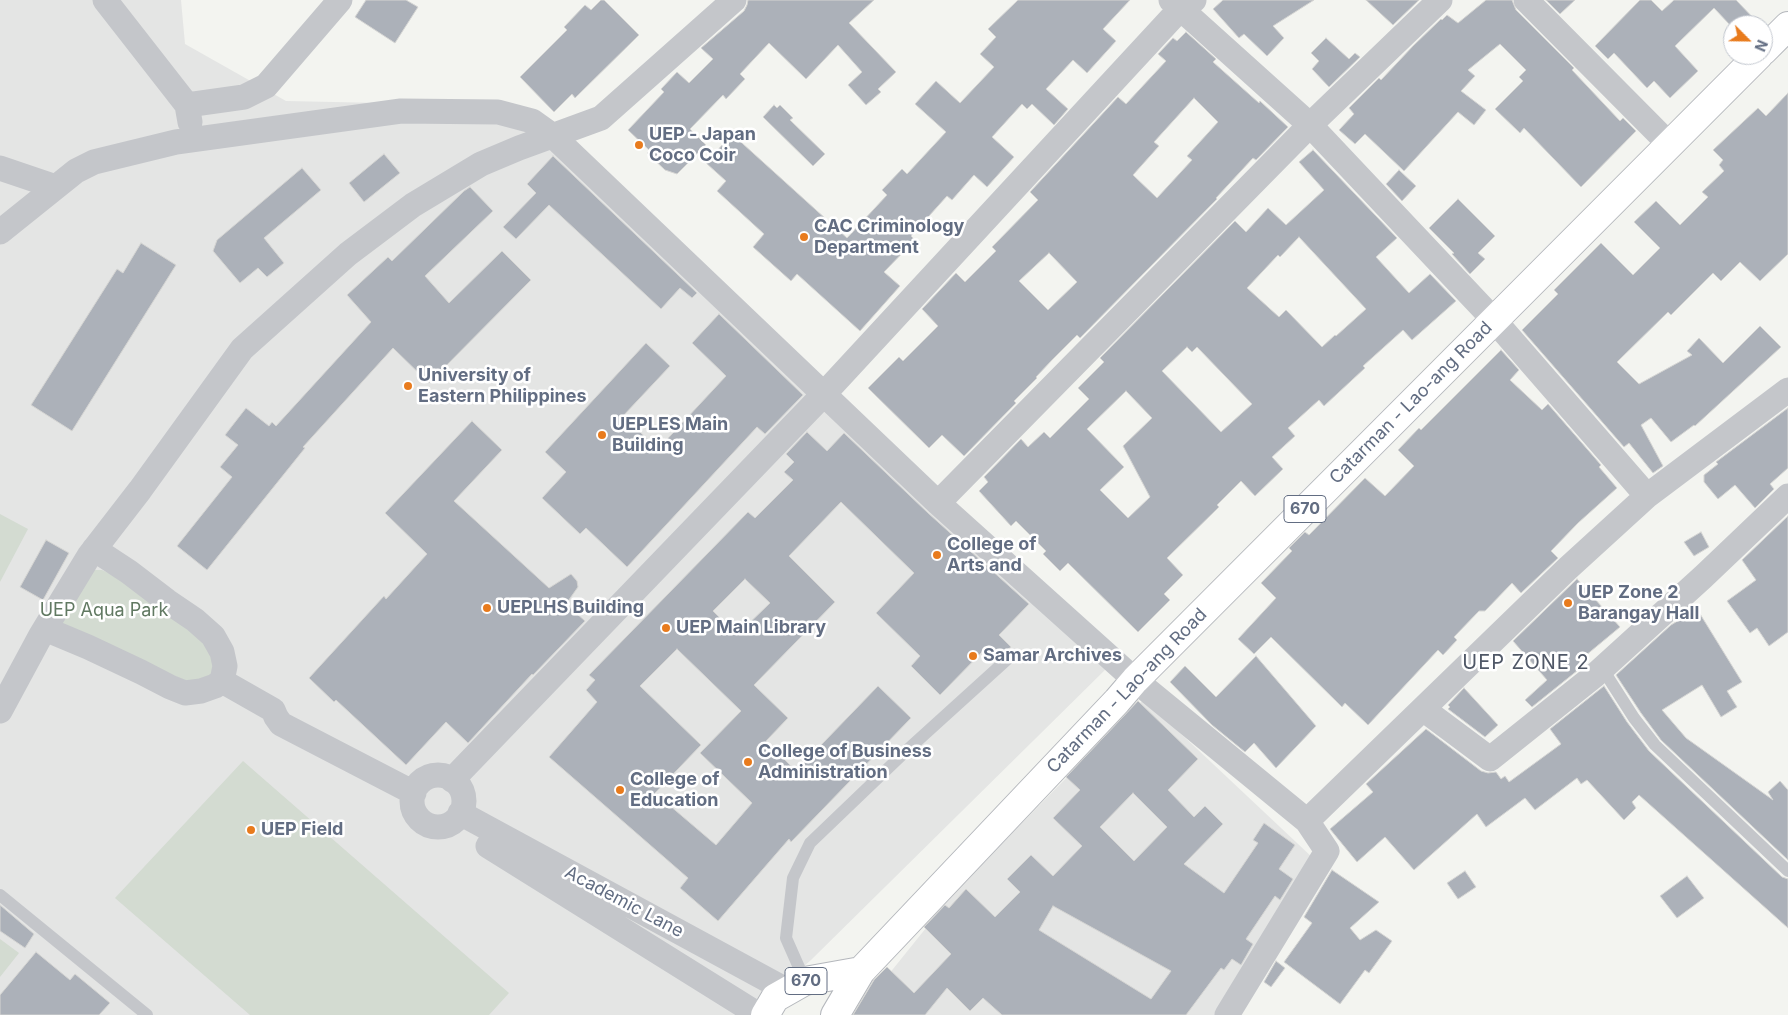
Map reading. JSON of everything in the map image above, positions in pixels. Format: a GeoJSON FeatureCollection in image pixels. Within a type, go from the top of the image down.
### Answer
{"type":"FeatureCollection","features":[{"type":"Feature","properties":{"kind":"main road"},"geometry":{"type":"LineString","coordinates":[[1773,41],[1788,26]]}},
{"type":"Feature","properties":{"kind":"main road","name":"Catarman - Lao-ang Road"},"geometry":{"type":"LineString","coordinates":[[835,1015],[861,971],[1135,680],[1749,65]]}},
{"type":"Feature","properties":{"kind":"main road","name":"670"},"geometry":{"type":"LineString","coordinates":[[765,1015],[775,998],[797,986],[861,971]]}},
{"type":"Feature","properties":{"kind":"street"},"geometry":{"type":"LineString","coordinates":[[105,0],[187,105],[190,119],[188,131],[176,142]]}},
{"type":"Feature","properties":{"kind":"street"},"geometry":{"type":"LineString","coordinates":[[187,105],[244,97],[266,86],[340,0]]}},
{"type":"Feature","properties":{"kind":"street"},"geometry":{"type":"LineString","coordinates":[[0,710],[45,629],[94,549],[140,490],[242,349],[348,254],[413,205],[481,164],[601,118],[734,0]]}},
{"type":"Feature","properties":{"kind":"street"},"geometry":{"type":"LineString","coordinates":[[938,503],[1310,126],[1440,0]]}},
{"type":"Feature","properties":{"kind":"street"},"geometry":{"type":"LineString","coordinates":[[1526,0],[1669,144]]}},
{"type":"Feature","properties":{"kind":"street"},"geometry":{"type":"LineString","coordinates":[[452,780],[823,395],[1182,3],[1310,126],[1494,320],[1647,496]]}},
{"type":"Feature","properties":{"kind":"street"},"geometry":{"type":"LineString","coordinates":[[0,232],[76,171],[94,162],[176,142],[401,111],[498,112],[532,121],[553,136],[938,503],[1135,680],[1307,821],[1327,851],[1227,1015]]}},
{"type":"Feature","properties":{"kind":"street"},"geometry":{"type":"LineString","coordinates":[[0,168],[56,187]]}},
{"type":"Feature","properties":{"kind":"street"},"geometry":{"type":"LineString","coordinates":[[1307,821],[1566,569],[1647,496],[1788,390]]}},
{"type":"Feature","properties":{"kind":"street"},"geometry":{"type":"LineString","coordinates":[[1423,709],[1490,759],[1602,668],[1788,496]]}},
{"type":"Feature","properties":{"kind":"street"},"geometry":{"type":"LineString","coordinates":[[45,629],[97,651],[170,688],[184,693],[201,691],[216,686],[222,681],[225,666],[222,652],[213,636],[195,620],[94,549]]}},
{"type":"Feature","properties":{"kind":"street"},"geometry":{"type":"LineString","coordinates":[[222,681],[273,710],[282,707],[293,710],[416,790]]}},
{"type":"Feature","properties":{"kind":"street"},"geometry":{"type":"LineString","coordinates":[[428,777],[445,777],[452,780],[459,786],[464,802],[456,818],[436,827],[427,825],[420,820],[412,805],[416,790],[428,777]]}},
{"type":"Feature","properties":{"kind":"street","name":"Academic Lane"},"geometry":{"type":"LineString","coordinates":[[456,818],[554,876],[759,1015]]}},
{"type":"Feature","properties":{"kind":"street","name":"Academic Lane"},"geometry":{"type":"LineString","coordinates":[[554,876],[797,986]]}},
{"type":"Feature","properties":{"kind":"lane"},"geometry":{"type":"LineString","coordinates":[[797,986],[786,938],[793,878],[810,843],[905,752],[1012,655]]}},
{"type":"Feature","properties":{"kind":"lane"},"geometry":{"type":"LineString","coordinates":[[1602,668],[1634,718],[1655,745],[1788,871]]}},
{"type":"Feature","properties":{"kind":"lane"},"geometry":{"type":"LineString","coordinates":[[0,895],[147,1015]]}},
{"type":"Feature","properties":{"kind":"shaded area","name":"University of Eastern Philippines"},"geometry":{"type":"Polygon","coordinates":[[[0,0],[181,0],[185,44],[286,101],[523,106],[1108,667],[811,960],[748,1015],[0,1015],[0,0]]]}},
{"type":"Feature","properties":{"kind":"shaded area"},"geometry":{"type":"Polygon","coordinates":[[[1144,699],[1314,859],[1218,1015],[856,1015],[959,887],[1144,699]]]}},
{"type":"Feature","properties":{"kind":"green space"},"geometry":{"type":"Polygon","coordinates":[[[0,514],[28,529],[0,582],[0,514]]]}},
{"type":"Feature","properties":{"kind":"green space","name":"UEP Aqua Park"},"geometry":{"type":"Polygon","coordinates":[[[92,570],[102,570],[121,579],[206,631],[216,674],[192,683],[55,627],[92,570]]]}},
{"type":"Feature","properties":{"kind":"green space","name":"UEP Field"},"geometry":{"type":"Polygon","coordinates":[[[243,761],[509,993],[489,1015],[250,1015],[115,898],[243,761]]]}},
{"type":"Feature","properties":{"kind":"green space"},"geometry":{"type":"Polygon","coordinates":[[[0,939],[19,953],[0,977],[0,939]]]}},
{"type":"Feature","properties":{"kind":"building"},"geometry":{"type":"Polygon","coordinates":[[[366,0],[406,0],[418,7],[395,43],[355,17],[366,0]]]}},
{"type":"Feature","properties":{"kind":"building"},"geometry":{"type":"Polygon","coordinates":[[[601,0],[604,0],[639,35],[575,98],[572,94],[554,112],[520,77],[567,30],[564,27],[585,5],[591,10],[601,0]]]}},
{"type":"Feature","properties":{"kind":"building"},"geometry":{"type":"Polygon","coordinates":[[[748,0],[874,0],[849,23],[896,72],[878,89],[881,92],[866,105],[848,85],[862,72],[838,45],[806,79],[769,43],[740,74],[745,79],[726,99],[723,95],[690,129],[706,145],[677,174],[665,170],[647,153],[650,151],[628,130],[664,92],[661,89],[677,72],[689,83],[713,59],[701,48],[744,11],[748,0]]]}},
{"type":"Feature","properties":{"kind":"building"},"geometry":{"type":"Polygon","coordinates":[[[1018,0],[1130,0],[1103,29],[1116,41],[1087,73],[1073,60],[1046,89],[1068,109],[1054,125],[1032,104],[1027,109],[1022,104],[992,137],[1014,157],[987,187],[974,175],[952,200],[947,196],[911,236],[915,240],[884,272],[900,286],[860,331],[797,274],[791,281],[753,247],[764,234],[717,191],[726,181],[706,163],[732,134],[847,238],[887,195],[882,190],[902,169],[907,174],[946,132],[915,104],[936,81],[960,103],[994,67],[980,54],[996,37],[988,29],[1018,0]]]}},
{"type":"Feature","properties":{"kind":"building"},"geometry":{"type":"Polygon","coordinates":[[[1223,0],[1314,0],[1273,26],[1284,38],[1267,56],[1244,34],[1239,38],[1213,9],[1223,0]]]}},
{"type":"Feature","properties":{"kind":"building"},"geometry":{"type":"Polygon","coordinates":[[[1366,0],[1419,0],[1393,25],[1366,0]]]}},
{"type":"Feature","properties":{"kind":"building"},"geometry":{"type":"Polygon","coordinates":[[[1486,0],[1512,0],[1516,10],[1574,68],[1572,70],[1620,121],[1623,118],[1636,131],[1581,187],[1524,128],[1520,133],[1495,109],[1523,81],[1519,77],[1526,70],[1500,44],[1468,70],[1475,76],[1461,91],[1486,110],[1474,125],[1458,112],[1404,171],[1365,134],[1355,144],[1339,130],[1354,114],[1349,108],[1379,78],[1381,80],[1441,19],[1447,15],[1458,23],[1486,0]]]}},
{"type":"Feature","properties":{"kind":"building"},"geometry":{"type":"Polygon","coordinates":[[[1546,0],[1575,0],[1560,14],[1546,0]]]}},
{"type":"Feature","properties":{"kind":"building"},"geometry":{"type":"Polygon","coordinates":[[[1640,0],[1651,0],[1662,11],[1674,0],[1736,0],[1750,15],[1723,15],[1723,18],[1714,8],[1675,46],[1698,71],[1670,98],[1654,81],[1647,88],[1614,53],[1608,59],[1595,46],[1640,0]]]}},
{"type":"Feature","properties":{"kind":"building"},"geometry":{"type":"Polygon","coordinates":[[[1186,32],[1216,59],[1213,62],[1288,127],[1256,160],[1253,158],[1217,199],[1080,338],[1077,335],[1053,359],[1014,401],[1016,403],[964,456],[942,435],[929,448],[868,388],[899,357],[903,361],[938,326],[922,309],[956,273],[965,282],[996,251],[992,247],[1038,200],[1030,192],[1118,97],[1126,104],[1166,61],[1158,54],[1173,38],[1177,41],[1186,32]],[[1194,98],[1154,142],[1159,146],[1133,175],[1157,198],[1192,160],[1187,156],[1218,122],[1194,98]],[[1049,253],[1019,281],[1048,310],[1077,282],[1049,253]]]}},
{"type":"Feature","properties":{"kind":"building"},"geometry":{"type":"Polygon","coordinates":[[[1326,38],[1349,59],[1355,53],[1360,57],[1329,87],[1312,69],[1319,61],[1311,53],[1326,38]]]}},
{"type":"Feature","properties":{"kind":"building"},"geometry":{"type":"Polygon","coordinates":[[[1788,93],[1788,254],[1760,281],[1740,262],[1721,281],[1713,273],[1671,315],[1668,312],[1617,362],[1639,384],[1692,355],[1687,351],[1699,338],[1723,363],[1760,326],[1781,347],[1695,426],[1671,442],[1651,418],[1641,425],[1663,466],[1653,473],[1629,443],[1624,447],[1522,330],[1558,294],[1554,290],[1601,243],[1633,275],[1660,248],[1634,222],[1656,201],[1680,225],[1708,197],[1702,192],[1724,171],[1719,165],[1723,160],[1713,150],[1758,108],[1766,116],[1788,93]]]}},
{"type":"Feature","properties":{"kind":"building"},"geometry":{"type":"Polygon","coordinates":[[[774,105],[777,108],[780,105],[793,118],[790,120],[825,154],[813,166],[763,117],[774,105]]]}},
{"type":"Feature","properties":{"kind":"building"},"geometry":{"type":"Polygon","coordinates":[[[1313,150],[1397,238],[1376,257],[1409,293],[1430,274],[1456,301],[1412,340],[1403,330],[1363,366],[1365,368],[1324,406],[1319,400],[1288,428],[1295,436],[1272,457],[1283,469],[1255,496],[1241,481],[1217,505],[1219,507],[1167,558],[1183,575],[1164,594],[1170,600],[1138,632],[1068,563],[1060,571],[1043,554],[1046,551],[1016,521],[1011,526],[979,491],[988,482],[984,477],[1021,439],[1028,447],[1044,432],[1050,438],[1089,399],[1078,388],[1104,362],[1100,358],[1235,221],[1246,232],[1268,208],[1286,225],[1324,190],[1299,162],[1313,150]],[[1299,237],[1280,257],[1278,255],[1247,288],[1279,317],[1286,310],[1322,347],[1366,309],[1299,237]],[[1187,347],[1162,371],[1221,432],[1252,404],[1197,347],[1192,352],[1187,347]],[[1126,391],[1087,429],[1124,467],[1100,490],[1128,518],[1150,497],[1123,446],[1152,418],[1126,391]]]}},
{"type":"Feature","properties":{"kind":"building"},"geometry":{"type":"Polygon","coordinates":[[[384,154],[400,173],[364,202],[349,183],[384,154]]]}},
{"type":"Feature","properties":{"kind":"building"},"geometry":{"type":"Polygon","coordinates":[[[553,156],[697,293],[692,298],[680,288],[661,309],[549,205],[516,239],[503,227],[536,193],[527,184],[553,156]]]}},
{"type":"Feature","properties":{"kind":"building"},"geometry":{"type":"Polygon","coordinates":[[[302,168],[321,190],[264,238],[284,263],[267,277],[258,268],[240,283],[213,251],[217,240],[302,168]]]}},
{"type":"Feature","properties":{"kind":"building"},"geometry":{"type":"Polygon","coordinates":[[[1399,170],[1416,186],[1402,201],[1386,184],[1399,170]]]}},
{"type":"Feature","properties":{"kind":"building"},"geometry":{"type":"Polygon","coordinates":[[[470,187],[493,211],[425,276],[449,303],[502,251],[531,280],[429,383],[393,348],[303,447],[305,448],[207,570],[177,546],[232,477],[220,467],[238,445],[225,435],[246,408],[269,426],[272,422],[276,426],[371,322],[347,295],[388,257],[392,261],[470,187]]]}},
{"type":"Feature","properties":{"kind":"building"},"geometry":{"type":"Polygon","coordinates":[[[1458,199],[1495,236],[1478,253],[1485,259],[1470,274],[1452,254],[1454,253],[1429,228],[1458,199]]]}},
{"type":"Feature","properties":{"kind":"building"},"geometry":{"type":"Polygon","coordinates":[[[141,243],[176,265],[72,431],[31,405],[117,269],[123,273],[141,243]]]}},
{"type":"Feature","properties":{"kind":"building","name":"UEPLES Main Building"},"geometry":{"type":"Polygon","coordinates":[[[719,314],[803,395],[765,434],[757,427],[627,567],[586,528],[580,534],[542,498],[566,472],[545,452],[646,343],[670,366],[623,416],[658,449],[726,376],[692,343],[719,314]]]}},
{"type":"Feature","properties":{"kind":"building"},"geometry":{"type":"Polygon","coordinates":[[[1501,350],[1519,370],[1510,380],[1542,410],[1548,404],[1601,465],[1599,467],[1617,488],[1578,523],[1551,551],[1558,558],[1521,593],[1512,583],[1485,611],[1479,611],[1454,637],[1457,640],[1443,655],[1438,650],[1368,725],[1345,703],[1342,707],[1271,637],[1254,654],[1238,639],[1276,598],[1261,583],[1292,551],[1289,548],[1305,532],[1309,535],[1365,478],[1385,496],[1414,466],[1398,450],[1419,428],[1421,430],[1501,350]]]}},
{"type":"Feature","properties":{"kind":"building"},"geometry":{"type":"Polygon","coordinates":[[[1788,408],[1788,468],[1770,484],[1774,489],[1755,508],[1735,485],[1718,499],[1704,482],[1704,475],[1718,464],[1716,462],[1788,408]]]}},
{"type":"Feature","properties":{"kind":"building"},"geometry":{"type":"Polygon","coordinates":[[[472,421],[502,450],[454,501],[549,588],[571,574],[577,581],[578,587],[566,604],[585,621],[532,674],[468,743],[446,722],[406,765],[336,700],[334,702],[309,678],[384,596],[386,599],[427,554],[385,513],[472,421]]]}},
{"type":"Feature","properties":{"kind":"building"},"geometry":{"type":"Polygon","coordinates":[[[807,432],[827,451],[844,433],[928,513],[1029,604],[999,635],[1011,647],[993,661],[983,651],[940,695],[911,666],[920,656],[876,613],[914,573],[841,502],[789,556],[835,602],[754,685],[788,718],[766,741],[796,771],[878,686],[911,718],[791,842],[789,839],[718,921],[680,888],[688,878],[549,757],[597,702],[586,690],[595,680],[589,675],[748,512],[755,518],[793,480],[784,472],[794,462],[786,454],[807,432]],[[745,579],[713,611],[737,635],[770,603],[745,579]],[[677,649],[640,686],[701,745],[655,793],[716,845],[752,803],[700,753],[741,711],[677,649]]]}},
{"type":"Feature","properties":{"kind":"building"},"geometry":{"type":"Polygon","coordinates":[[[1788,516],[1788,632],[1769,646],[1757,628],[1750,633],[1727,601],[1756,580],[1742,560],[1788,516]]]}},
{"type":"Feature","properties":{"kind":"building"},"geometry":{"type":"Polygon","coordinates":[[[1701,532],[1709,547],[1694,556],[1684,542],[1701,532]]]}},
{"type":"Feature","properties":{"kind":"building"},"geometry":{"type":"Polygon","coordinates":[[[46,540],[69,553],[43,600],[20,587],[46,540]]]}},
{"type":"Feature","properties":{"kind":"building"},"geometry":{"type":"Polygon","coordinates":[[[1577,579],[1620,627],[1579,661],[1583,666],[1532,707],[1525,700],[1547,680],[1513,641],[1577,579]]]}},
{"type":"Feature","properties":{"kind":"building"},"geometry":{"type":"Polygon","coordinates":[[[1697,609],[1742,682],[1727,691],[1737,707],[1721,717],[1702,685],[1662,710],[1686,738],[1773,800],[1768,792],[1780,781],[1788,790],[1788,860],[1661,740],[1616,675],[1671,625],[1697,609]]]}},
{"type":"Feature","properties":{"kind":"building"},"geometry":{"type":"Polygon","coordinates":[[[1256,656],[1316,726],[1276,768],[1254,743],[1245,752],[1212,725],[1170,682],[1185,666],[1216,697],[1256,656]]]}},
{"type":"Feature","properties":{"kind":"building"},"geometry":{"type":"Polygon","coordinates":[[[1604,686],[1627,722],[1649,751],[1782,877],[1788,879],[1788,928],[1639,795],[1632,802],[1636,808],[1624,820],[1587,780],[1581,784],[1577,778],[1535,810],[1525,798],[1486,827],[1477,814],[1414,870],[1385,837],[1357,862],[1330,829],[1373,792],[1366,784],[1426,729],[1481,771],[1488,773],[1496,772],[1501,779],[1505,776],[1509,782],[1561,744],[1550,729],[1604,686]]]}},
{"type":"Feature","properties":{"kind":"building"},"geometry":{"type":"Polygon","coordinates":[[[1464,688],[1498,725],[1485,737],[1448,709],[1450,707],[1448,705],[1464,688]]]}},
{"type":"Feature","properties":{"kind":"building"},"geometry":{"type":"Polygon","coordinates":[[[1138,701],[1198,759],[1168,790],[1194,817],[1205,806],[1223,824],[1184,864],[1224,893],[1258,843],[1253,840],[1264,823],[1295,845],[1279,869],[1293,879],[1280,900],[1275,896],[1246,939],[1253,944],[1241,965],[1232,959],[1224,970],[1221,968],[1186,1015],[1002,1015],[983,998],[970,1011],[947,988],[925,1015],[853,1015],[874,980],[887,967],[914,993],[951,954],[924,927],[945,905],[949,908],[966,889],[995,917],[1020,892],[1007,879],[1031,855],[1053,876],[1082,846],[1053,818],[1080,790],[1066,777],[1138,701]],[[1133,793],[1100,827],[1134,861],[1167,827],[1133,793]],[[1053,906],[1039,930],[1151,999],[1171,971],[1053,906]]]}},
{"type":"Feature","properties":{"kind":"building"},"geometry":{"type":"Polygon","coordinates":[[[1332,870],[1379,902],[1350,928],[1360,940],[1376,930],[1392,941],[1369,973],[1365,970],[1340,1004],[1284,962],[1312,923],[1304,917],[1332,870]]]}},
{"type":"Feature","properties":{"kind":"building"},"geometry":{"type":"Polygon","coordinates":[[[1465,871],[1476,887],[1458,899],[1447,883],[1465,871]]]}},
{"type":"Feature","properties":{"kind":"building"},"geometry":{"type":"Polygon","coordinates":[[[1687,876],[1704,898],[1677,918],[1660,896],[1687,876]]]}},
{"type":"Feature","properties":{"kind":"building"},"geometry":{"type":"Polygon","coordinates":[[[0,905],[34,934],[25,948],[0,931],[0,905]]]}},
{"type":"Feature","properties":{"kind":"building"},"geometry":{"type":"Polygon","coordinates":[[[36,952],[70,980],[75,974],[110,1003],[99,1015],[0,1015],[0,995],[36,952]]]}},
{"type":"Feature","properties":{"kind":"building"},"geometry":{"type":"Polygon","coordinates":[[[1276,961],[1285,968],[1271,987],[1264,982],[1276,961]]]}},
{"type":"Feature","properties":{"kind":"place","name":"UEP - Japan Coco Coir"},"geometry":{"type":"Point","coordinates":[639,145]}},
{"type":"Feature","properties":{"kind":"place","name":"CAC Criminology Department"},"geometry":{"type":"Point","coordinates":[804,237]}},
{"type":"Feature","properties":{"kind":"place","name":"University of Eastern Philippines"},"geometry":{"type":"Point","coordinates":[408,386]}},
{"type":"Feature","properties":{"kind":"place","name":"UEPLES Main Building"},"geometry":{"type":"Point","coordinates":[602,435]}},
{"type":"Feature","properties":{"kind":"place","name":"College of Arts and"},"geometry":{"type":"Point","coordinates":[937,555]}},
{"type":"Feature","properties":{"kind":"place","name":"UEP Zone 2 Barangay Hall"},"geometry":{"type":"Point","coordinates":[1568,603]}},
{"type":"Feature","properties":{"kind":"place","name":"UEPLHS Building"},"geometry":{"type":"Point","coordinates":[487,608]}},
{"type":"Feature","properties":{"kind":"place","name":"UEP Main Library"},"geometry":{"type":"Point","coordinates":[666,628]}},
{"type":"Feature","properties":{"kind":"place","name":"Samar Archives"},"geometry":{"type":"Point","coordinates":[973,656]}},
{"type":"Feature","properties":{"kind":"place","name":"College of Business Administration"},"geometry":{"type":"Point","coordinates":[748,762]}},
{"type":"Feature","properties":{"kind":"place","name":"College of Education"},"geometry":{"type":"Point","coordinates":[620,790]}},
{"type":"Feature","properties":{"kind":"place","name":"UEP Field"},"geometry":{"type":"Point","coordinates":[251,830]}},
{"type":"Feature","properties":{"kind":"district","name":"UEP ZONE 2"},"geometry":{"type":"Point","coordinates":[1526,663]}}]}
